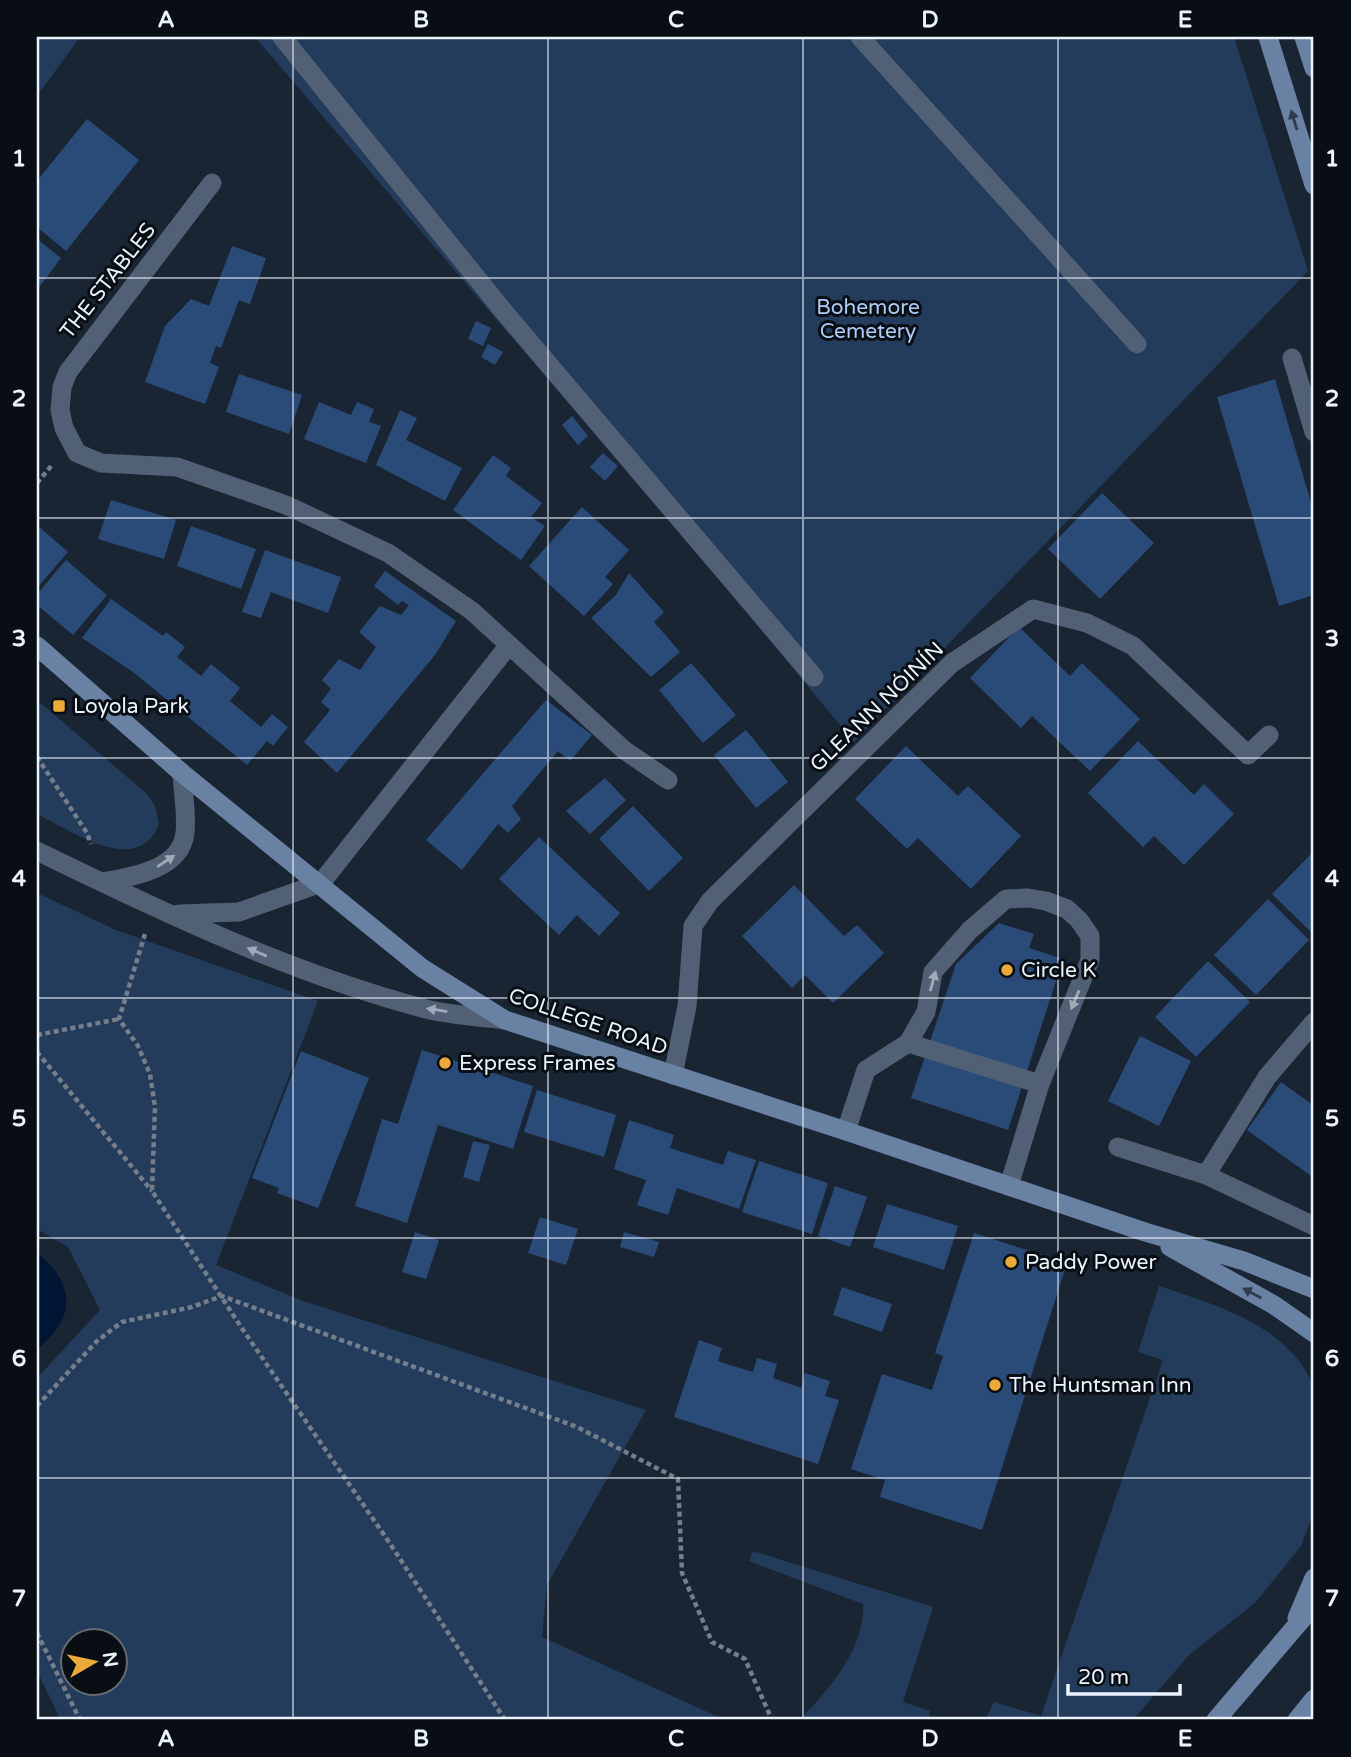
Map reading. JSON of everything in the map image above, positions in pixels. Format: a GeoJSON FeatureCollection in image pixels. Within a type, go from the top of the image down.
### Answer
{"type":"FeatureCollection","features":[{"type":"Feature","properties":{"kind":"main road"},"geometry":{"type":"LineString","coordinates":[[1268,37],[1314,185]]}},
{"type":"Feature","properties":{"kind":"main road"},"geometry":{"type":"LineString","coordinates":[[1304,37],[1314,68]]}},
{"type":"Feature","properties":{"kind":"main road","name":"COLLEGE ROAD"},"geometry":{"type":"LineString","coordinates":[[37,646],[182,773],[321,883],[422,968],[505,1020],[1144,1232],[1244,1261],[1314,1289]]}},
{"type":"Feature","properties":{"kind":"main road","name":"COLLEGE ROAD"},"geometry":{"type":"LineString","coordinates":[[1144,1232],[1274,1305],[1313,1333]]}},
{"type":"Feature","properties":{"kind":"main road"},"geometry":{"type":"LineString","coordinates":[[1289,1635],[1314,1578]]}},
{"type":"Feature","properties":{"kind":"main road"},"geometry":{"type":"LineString","coordinates":[[1216,1720],[1314,1605]]}},
{"type":"Feature","properties":{"kind":"main road"},"geometry":{"type":"LineString","coordinates":[[1297,1720],[1314,1699]]}},
{"type":"Feature","properties":{"kind":"street"},"geometry":{"type":"LineString","coordinates":[[282,37],[505,313],[814,677]]}},
{"type":"Feature","properties":{"kind":"street"},"geometry":{"type":"LineString","coordinates":[[860,37],[1137,344]]}},
{"type":"Feature","properties":{"kind":"street","name":"THE STABLES"},"geometry":{"type":"LineString","coordinates":[[212,183],[68,372],[62,387],[60,410],[64,428],[77,453],[101,463],[177,467],[340,527],[433,582],[509,645]]}},
{"type":"Feature","properties":{"kind":"street"},"geometry":{"type":"LineString","coordinates":[[1292,358],[1314,432]]}},
{"type":"Feature","properties":{"kind":"street","name":"GLEANN NÓINÍN"},"geometry":{"type":"LineString","coordinates":[[673,1075],[687,1006],[693,926],[710,901],[952,663],[1032,609],[1087,622],[1133,646],[1248,755],[1269,734]]}},
{"type":"Feature","properties":{"kind":"street"},"geometry":{"type":"LineString","coordinates":[[162,910],[239,912],[321,883],[509,645],[624,750],[668,780]]}},
{"type":"Feature","properties":{"kind":"street"},"geometry":{"type":"LineString","coordinates":[[102,882],[144,873],[178,852],[185,834],[182,773]]}},
{"type":"Feature","properties":{"kind":"street"},"geometry":{"type":"LineString","coordinates":[[37,851],[162,910],[321,976],[428,1009],[505,1020]]}},
{"type":"Feature","properties":{"kind":"street"},"geometry":{"type":"LineString","coordinates":[[846,1131],[866,1070],[908,1043],[926,1012],[933,972],[970,930],[1006,899],[1046,901],[1067,909],[1079,920],[1090,936],[1090,960],[1040,1084],[1009,1186]]}},
{"type":"Feature","properties":{"kind":"street"},"geometry":{"type":"LineString","coordinates":[[1206,1175],[1266,1077],[1314,1022]]}},
{"type":"Feature","properties":{"kind":"street"},"geometry":{"type":"LineString","coordinates":[[908,1043],[1040,1084]]}},
{"type":"Feature","properties":{"kind":"street"},"geometry":{"type":"LineString","coordinates":[[1118,1147],[1206,1175],[1314,1226]]}},
{"type":"Feature","properties":{"kind":"path"},"geometry":{"type":"LineString","coordinates":[[37,757],[88,833],[92,848]]}},
{"type":"Feature","properties":{"kind":"path"},"geometry":{"type":"LineString","coordinates":[[119,1019],[162,910]]}},
{"type":"Feature","properties":{"kind":"path"},"geometry":{"type":"LineString","coordinates":[[37,1035],[119,1019]]}},
{"type":"Feature","properties":{"kind":"path"},"geometry":{"type":"LineString","coordinates":[[119,1019],[138,1045],[150,1074],[155,1107],[152,1191]]}},
{"type":"Feature","properties":{"kind":"path"},"geometry":{"type":"LineString","coordinates":[[37,1052],[152,1191],[391,1545],[505,1720]]}},
{"type":"Feature","properties":{"kind":"path"},"geometry":{"type":"LineString","coordinates":[[37,1406],[96,1341],[122,1322],[192,1307],[222,1296],[577,1427],[678,1479],[682,1573],[712,1642],[745,1660],[772,1720]]}},
{"type":"Feature","properties":{"kind":"path"},"geometry":{"type":"LineString","coordinates":[[37,1633],[80,1720]]}},
{"type":"Feature","properties":{"kind":"green space"},"geometry":{"type":"Polygon","coordinates":[[[37,37],[80,37],[37,96],[37,37]]]}},
{"type":"Feature","properties":{"kind":"green space","name":"Bohemore Cemetery"},"geometry":{"type":"Polygon","coordinates":[[[255,37],[1234,37],[1308,271],[854,742],[728,590],[255,37]]]}},
{"type":"Feature","properties":{"kind":"green space"},"geometry":{"type":"Polygon","coordinates":[[[37,700],[147,794],[155,806],[159,824],[149,840],[136,848],[103,846],[37,814],[37,700]]]}},
{"type":"Feature","properties":{"kind":"green space"},"geometry":{"type":"Polygon","coordinates":[[[37,893],[116,930],[318,1001],[216,1265],[303,1301],[646,1410],[547,1585],[542,1637],[725,1720],[61,1720],[37,1671],[37,1378],[100,1310],[68,1247],[37,1229],[37,893]]]}},
{"type":"Feature","properties":{"kind":"green space"},"geometry":{"type":"Polygon","coordinates":[[[1159,1286],[1204,1301],[1250,1321],[1289,1349],[1304,1368],[1314,1389],[1314,1510],[1301,1546],[1256,1602],[1189,1655],[1133,1720],[985,1720],[994,1702],[1041,1716],[1163,1360],[1138,1352],[1159,1286]]]}},
{"type":"Feature","properties":{"kind":"green space"},"geometry":{"type":"Polygon","coordinates":[[[753,1551],[933,1607],[903,1702],[930,1711],[929,1720],[799,1720],[833,1682],[852,1652],[862,1620],[863,1604],[749,1561],[753,1551]]]}},
{"type":"Feature","properties":{"kind":"shaded area"},"geometry":{"type":"Polygon","coordinates":[[[37,1253],[58,1276],[66,1295],[66,1305],[59,1325],[37,1351],[37,1253]]]}},
{"type":"Feature","properties":{"kind":"building"},"geometry":{"type":"Polygon","coordinates":[[[87,119],[139,160],[66,251],[37,227],[37,181],[87,119]]]}},
{"type":"Feature","properties":{"kind":"building"},"geometry":{"type":"Polygon","coordinates":[[[37,239],[61,258],[37,290],[37,239]]]}},
{"type":"Feature","properties":{"kind":"building"},"geometry":{"type":"Polygon","coordinates":[[[232,246],[266,258],[250,304],[239,300],[221,348],[216,346],[210,363],[219,367],[205,404],[145,382],[165,326],[191,299],[209,306],[232,246]]]}},
{"type":"Feature","properties":{"kind":"building"},"geometry":{"type":"Polygon","coordinates":[[[476,321],[491,328],[483,346],[468,339],[476,321]]]}},
{"type":"Feature","properties":{"kind":"building"},"geometry":{"type":"Polygon","coordinates":[[[488,344],[503,352],[495,365],[481,357],[488,344]]]}},
{"type":"Feature","properties":{"kind":"building"},"geometry":{"type":"Polygon","coordinates":[[[239,374],[302,395],[289,434],[226,412],[239,374]]]}},
{"type":"Feature","properties":{"kind":"building"},"geometry":{"type":"Polygon","coordinates":[[[1275,379],[1314,513],[1314,595],[1279,606],[1217,397],[1275,379]]]}},
{"type":"Feature","properties":{"kind":"building"},"geometry":{"type":"Polygon","coordinates":[[[319,402],[351,415],[357,402],[374,409],[369,422],[381,426],[366,463],[304,439],[319,402]]]}},
{"type":"Feature","properties":{"kind":"building"},"geometry":{"type":"Polygon","coordinates":[[[400,410],[417,418],[406,440],[462,468],[445,501],[376,465],[400,410]]]}},
{"type":"Feature","properties":{"kind":"building"},"geometry":{"type":"Polygon","coordinates":[[[572,416],[588,436],[578,445],[562,425],[572,416]]]}},
{"type":"Feature","properties":{"kind":"building"},"geometry":{"type":"Polygon","coordinates":[[[603,453],[618,466],[605,481],[590,467],[603,453]]]}},
{"type":"Feature","properties":{"kind":"building"},"geometry":{"type":"Polygon","coordinates":[[[493,455],[511,468],[506,476],[542,503],[531,517],[545,526],[521,560],[453,510],[493,455]]]}},
{"type":"Feature","properties":{"kind":"building"},"geometry":{"type":"Polygon","coordinates":[[[1102,493],[1154,543],[1100,599],[1048,549],[1102,493]]]}},
{"type":"Feature","properties":{"kind":"building"},"geometry":{"type":"Polygon","coordinates":[[[111,500],[176,520],[164,559],[98,539],[111,500]]]}},
{"type":"Feature","properties":{"kind":"building"},"geometry":{"type":"Polygon","coordinates":[[[582,507],[629,550],[605,577],[613,584],[584,616],[529,566],[582,507]]]}},
{"type":"Feature","properties":{"kind":"building"},"geometry":{"type":"Polygon","coordinates":[[[37,525],[68,552],[37,588],[37,525]]]}},
{"type":"Feature","properties":{"kind":"building"},"geometry":{"type":"Polygon","coordinates":[[[191,526],[256,549],[241,589],[177,566],[191,526]]]}},
{"type":"Feature","properties":{"kind":"building"},"geometry":{"type":"Polygon","coordinates":[[[265,550],[341,577],[328,613],[271,592],[261,618],[242,612],[265,550]]]}},
{"type":"Feature","properties":{"kind":"building"},"geometry":{"type":"Polygon","coordinates":[[[66,560],[107,595],[73,635],[37,605],[37,594],[66,560]]]}},
{"type":"Feature","properties":{"kind":"building"},"geometry":{"type":"Polygon","coordinates":[[[385,571],[456,621],[435,655],[337,773],[304,742],[330,710],[321,702],[331,689],[322,680],[339,659],[360,670],[376,647],[359,632],[380,606],[401,615],[409,605],[402,601],[398,605],[374,586],[385,571]]]}},
{"type":"Feature","properties":{"kind":"building"},"geometry":{"type":"Polygon","coordinates":[[[629,573],[664,612],[654,622],[680,652],[651,677],[591,618],[616,595],[629,573]]]}},
{"type":"Feature","properties":{"kind":"building"},"geometry":{"type":"Polygon","coordinates":[[[111,599],[163,636],[166,632],[185,647],[177,657],[201,676],[211,664],[240,688],[230,701],[261,727],[272,714],[288,727],[273,746],[267,741],[247,765],[133,672],[82,638],[111,599]]]}},
{"type":"Feature","properties":{"kind":"building"},"geometry":{"type":"Polygon","coordinates":[[[1019,627],[1070,676],[1082,663],[1140,719],[1090,771],[1032,716],[1021,728],[970,678],[1019,627]]]}},
{"type":"Feature","properties":{"kind":"building"},"geometry":{"type":"Polygon","coordinates":[[[691,663],[736,715],[703,743],[659,690],[691,663]]]}},
{"type":"Feature","properties":{"kind":"building"},"geometry":{"type":"Polygon","coordinates":[[[546,700],[592,735],[570,761],[558,751],[512,806],[521,819],[508,833],[498,824],[462,870],[426,840],[546,700]]]}},
{"type":"Feature","properties":{"kind":"building"},"geometry":{"type":"Polygon","coordinates":[[[746,730],[788,782],[756,808],[714,755],[746,730]]]}},
{"type":"Feature","properties":{"kind":"building"},"geometry":{"type":"Polygon","coordinates":[[[1138,741],[1194,795],[1204,784],[1234,814],[1184,865],[1154,836],[1143,847],[1088,793],[1138,741]]]}},
{"type":"Feature","properties":{"kind":"building"},"geometry":{"type":"Polygon","coordinates":[[[906,746],[958,796],[968,786],[1021,836],[971,889],[918,838],[907,849],[855,799],[906,746]]]}},
{"type":"Feature","properties":{"kind":"building"},"geometry":{"type":"Polygon","coordinates":[[[605,778],[626,800],[590,834],[566,811],[605,778]]]}},
{"type":"Feature","properties":{"kind":"building"},"geometry":{"type":"Polygon","coordinates":[[[633,806],[683,858],[649,891],[599,839],[633,806]]]}},
{"type":"Feature","properties":{"kind":"building"},"geometry":{"type":"Polygon","coordinates":[[[539,837],[620,913],[599,936],[577,915],[559,935],[499,879],[539,837]]]}},
{"type":"Feature","properties":{"kind":"building"},"geometry":{"type":"Polygon","coordinates":[[[1314,851],[1314,935],[1272,894],[1314,851]]]}},
{"type":"Feature","properties":{"kind":"building"},"geometry":{"type":"Polygon","coordinates":[[[794,885],[844,936],[857,925],[884,953],[833,1003],[805,975],[792,988],[742,936],[794,885]]]}},
{"type":"Feature","properties":{"kind":"building"},"geometry":{"type":"Polygon","coordinates":[[[1268,899],[1309,940],[1256,995],[1214,955],[1268,899]]]}},
{"type":"Feature","properties":{"kind":"building","name":"Circle K"},"geometry":{"type":"Polygon","coordinates":[[[999,923],[1034,934],[1029,948],[1063,959],[1008,1130],[911,1098],[956,964],[999,923]]]}},
{"type":"Feature","properties":{"kind":"building"},"geometry":{"type":"Polygon","coordinates":[[[1208,961],[1250,1002],[1196,1057],[1155,1017],[1208,961]]]}},
{"type":"Feature","properties":{"kind":"building"},"geometry":{"type":"Polygon","coordinates":[[[1140,1036],[1191,1061],[1159,1126],[1108,1101],[1140,1036]]]}},
{"type":"Feature","properties":{"kind":"building"},"geometry":{"type":"Polygon","coordinates":[[[422,1050],[533,1086],[513,1149],[438,1125],[407,1223],[355,1206],[382,1119],[398,1124],[422,1050]]]}},
{"type":"Feature","properties":{"kind":"building"},"geometry":{"type":"Polygon","coordinates":[[[301,1051],[369,1078],[318,1208],[277,1193],[279,1188],[252,1178],[301,1051]]]}},
{"type":"Feature","properties":{"kind":"building"},"geometry":{"type":"Polygon","coordinates":[[[1281,1082],[1314,1106],[1314,1178],[1247,1130],[1281,1082]]]}},
{"type":"Feature","properties":{"kind":"building"},"geometry":{"type":"Polygon","coordinates":[[[537,1090],[616,1115],[604,1157],[524,1132],[537,1090]]]}},
{"type":"Feature","properties":{"kind":"building"},"geometry":{"type":"Polygon","coordinates":[[[629,1120],[674,1135],[670,1148],[723,1165],[728,1151],[756,1160],[739,1209],[677,1188],[668,1215],[637,1205],[646,1180],[614,1169],[629,1120]]]}},
{"type":"Feature","properties":{"kind":"building"},"geometry":{"type":"Polygon","coordinates":[[[473,1141],[490,1145],[479,1182],[463,1177],[473,1141]]]}},
{"type":"Feature","properties":{"kind":"building"},"geometry":{"type":"Polygon","coordinates":[[[759,1161],[828,1183],[812,1234],[742,1212],[759,1161]]]}},
{"type":"Feature","properties":{"kind":"building"},"geometry":{"type":"Polygon","coordinates":[[[835,1186],[867,1197],[850,1247],[818,1236],[835,1186]]]}},
{"type":"Feature","properties":{"kind":"building"},"geometry":{"type":"Polygon","coordinates":[[[887,1204],[958,1226],[944,1270],[873,1247],[887,1204]]]}},
{"type":"Feature","properties":{"kind":"building"},"geometry":{"type":"Polygon","coordinates":[[[540,1217],[578,1229],[566,1265],[528,1253],[540,1217]]]}},
{"type":"Feature","properties":{"kind":"building"},"geometry":{"type":"Polygon","coordinates":[[[415,1232],[439,1240],[426,1279],[402,1272],[415,1232]]]}},
{"type":"Feature","properties":{"kind":"building"},"geometry":{"type":"Polygon","coordinates":[[[624,1232],[659,1242],[654,1257],[620,1247],[624,1232]]]}},
{"type":"Feature","properties":{"kind":"building"},"geometry":{"type":"Polygon","coordinates":[[[974,1233],[1067,1263],[982,1530],[880,1497],[885,1480],[851,1469],[882,1374],[932,1390],[943,1356],[935,1353],[974,1233]]]}},
{"type":"Feature","properties":{"kind":"building"},"geometry":{"type":"Polygon","coordinates":[[[842,1287],[892,1304],[882,1332],[833,1315],[842,1287]]]}},
{"type":"Feature","properties":{"kind":"building"},"geometry":{"type":"Polygon","coordinates":[[[699,1340],[722,1348],[718,1361],[723,1363],[753,1372],[757,1358],[777,1364],[773,1378],[801,1388],[805,1373],[830,1381],[825,1396],[839,1400],[818,1464],[674,1417],[699,1340]]]}},
{"type":"Feature","properties":{"kind":"place","name":"Loyola Park"},"geometry":{"type":"Point","coordinates":[59,706]}},
{"type":"Feature","properties":{"kind":"place","name":"Circle K"},"geometry":{"type":"Point","coordinates":[1007,970]}},
{"type":"Feature","properties":{"kind":"place","name":"Express Frames"},"geometry":{"type":"Point","coordinates":[445,1063]}},
{"type":"Feature","properties":{"kind":"place","name":"Paddy Power"},"geometry":{"type":"Point","coordinates":[1011,1262]}},
{"type":"Feature","properties":{"kind":"place","name":"The Huntsman Inn"},"geometry":{"type":"Point","coordinates":[995,1385]}}]}
